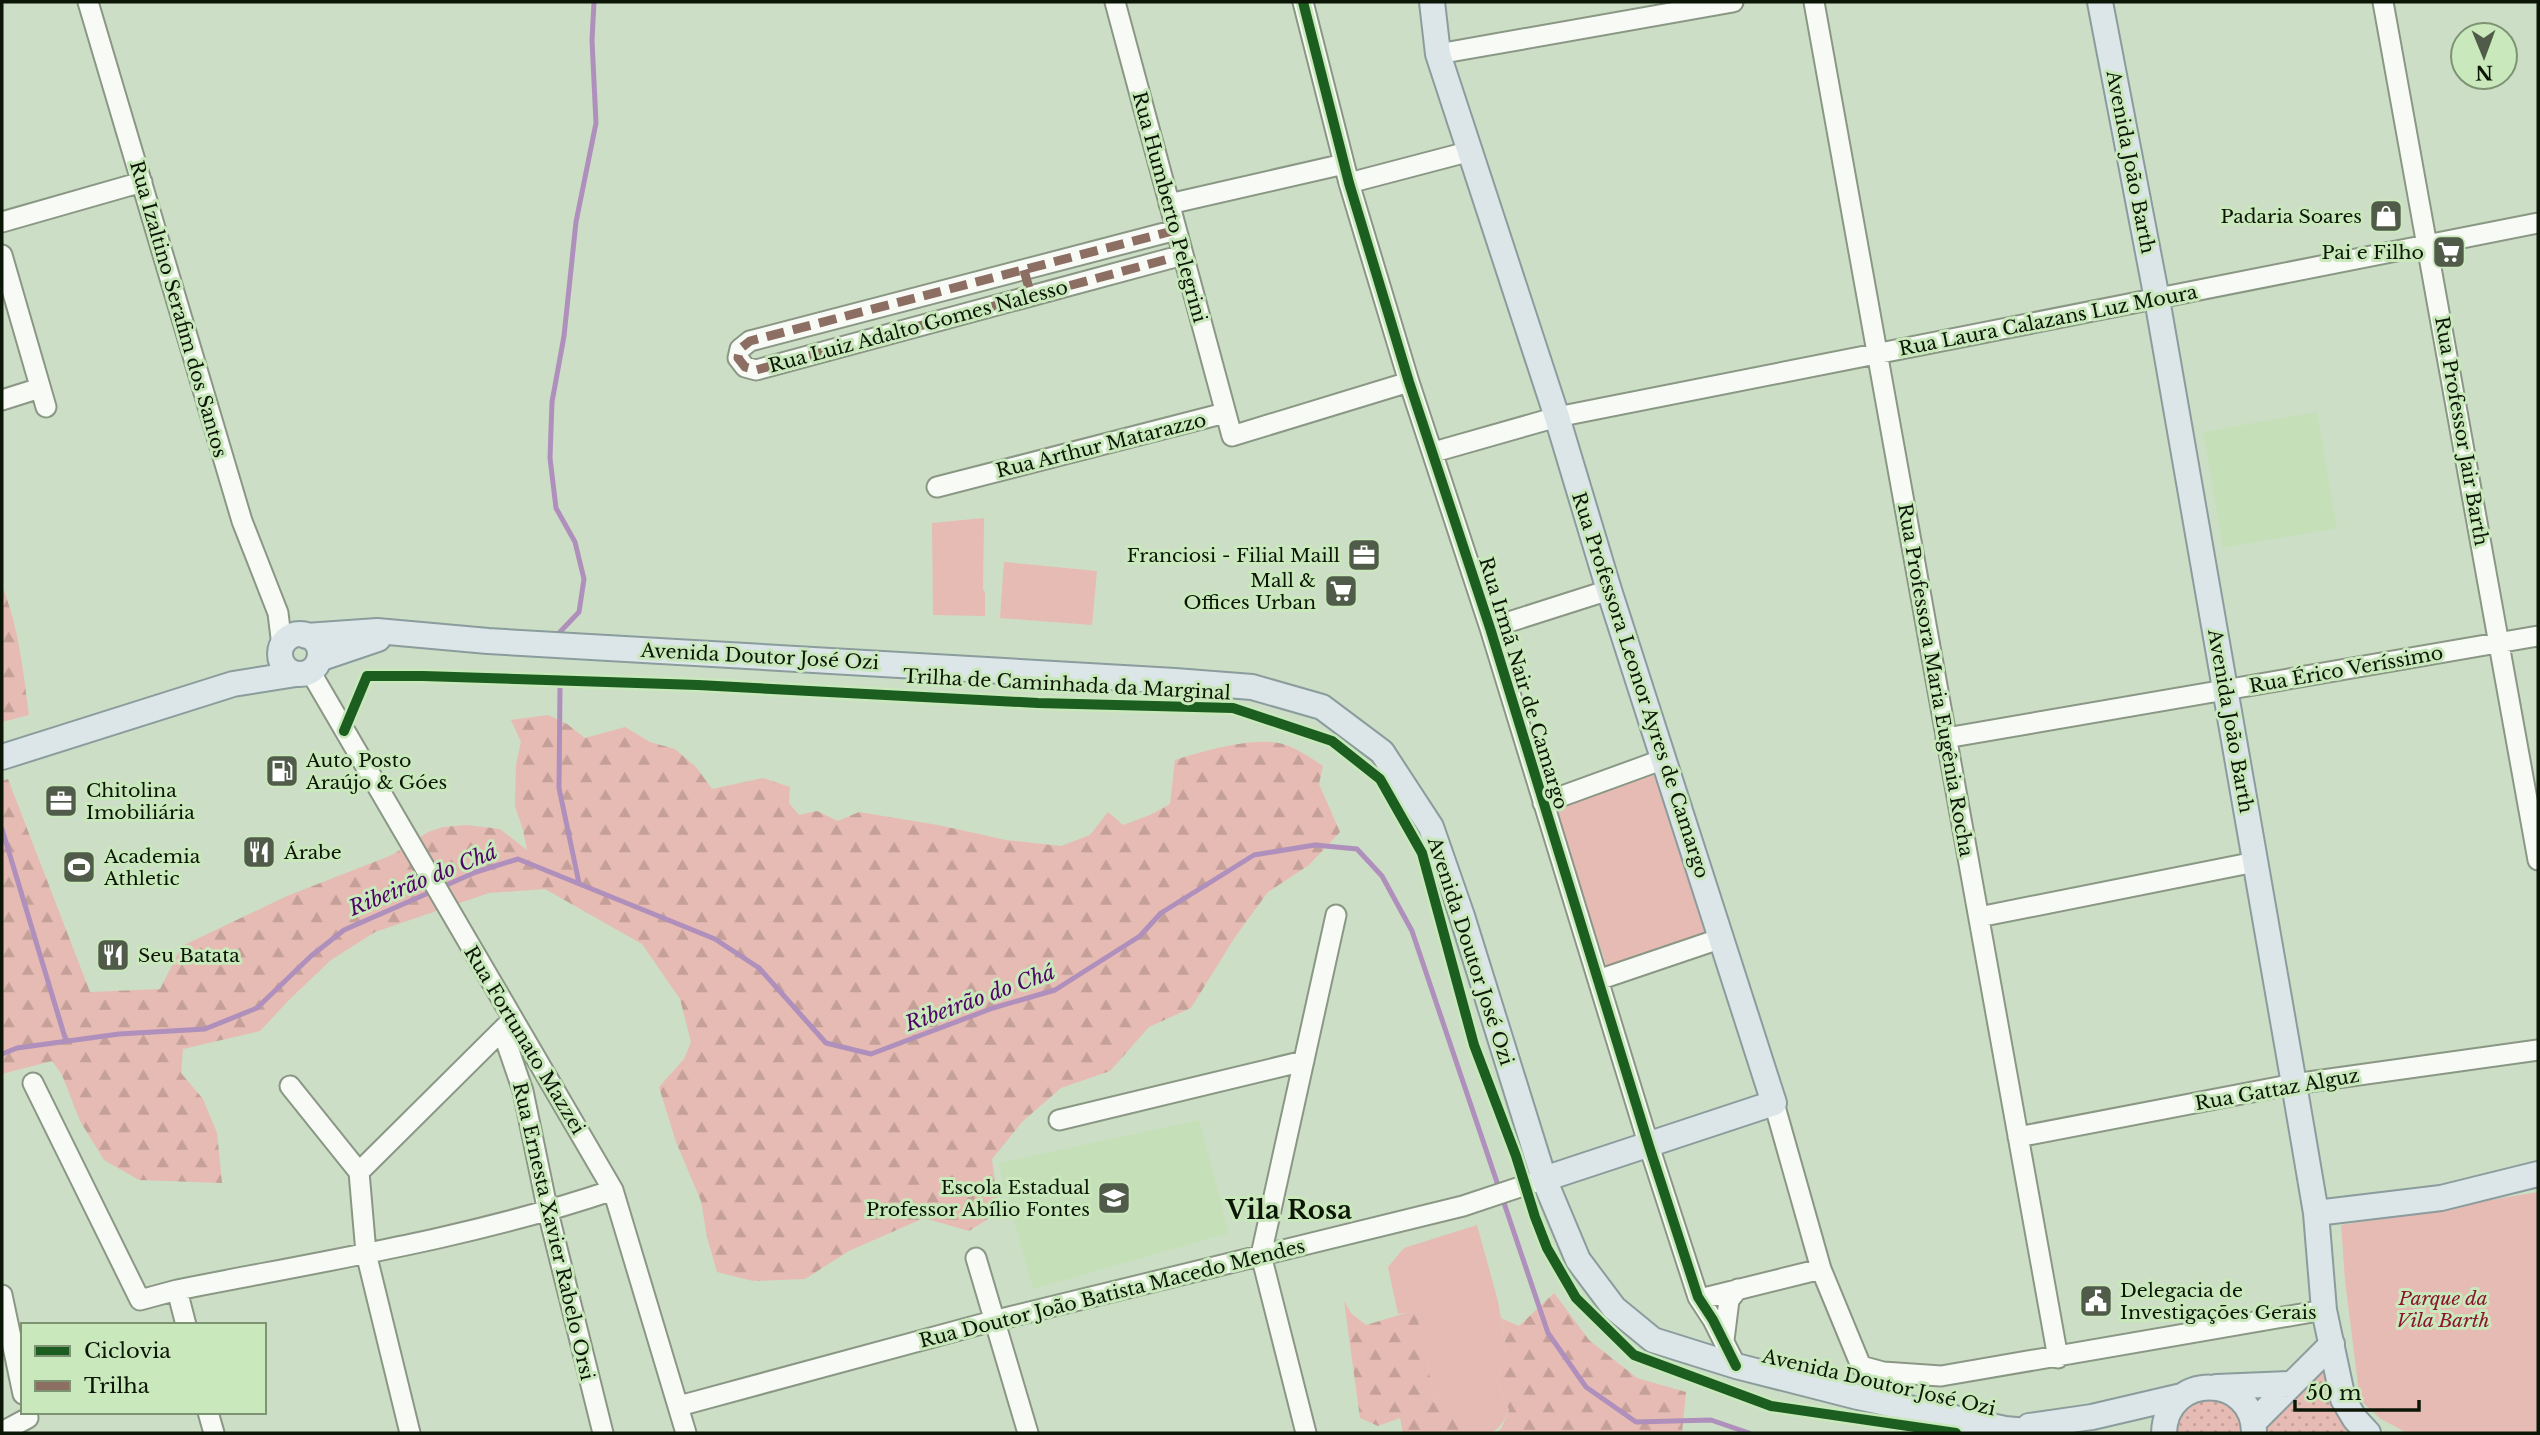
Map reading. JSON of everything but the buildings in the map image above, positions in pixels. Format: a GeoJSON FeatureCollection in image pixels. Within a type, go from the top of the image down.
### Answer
{"type":"FeatureCollection","features":[{"type":"Feature","properties":{"kind":"main road","name":"Rua Professora Leonor Ayres de Camargo"},"geometry":{"type":"LineString","coordinates":[[1432,2],[1438,54],[1557,417],[1609,590],[1773,1103]]}},
{"type":"Feature","properties":{"kind":"main road","name":"Avenida João Barth"},"geometry":{"type":"LineString","coordinates":[[2101,2],[2157,299],[2316,1213],[2324,1310],[2343,1399],[2355,1419],[2368,1433]]}},
{"type":"Feature","properties":{"kind":"main road"},"geometry":{"type":"LineString","coordinates":[[233,684],[293,642],[377,631],[401,635]]}},
{"type":"Feature","properties":{"kind":"main road"},"geometry":{"type":"LineString","coordinates":[[2,757],[233,684],[308,668],[376,640],[401,635]]}},
{"type":"Feature","properties":{"kind":"main road","name":"Avenida Doutor José Ozi"},"geometry":{"type":"LineString","coordinates":[[401,635],[1171,680],[1252,687],[1322,707],[1382,752],[1431,827],[1462,916],[1544,1179],[1578,1260],[1614,1308],[1653,1340],[1736,1366],[1858,1397],[2005,1429],[2049,1433]]}},
{"type":"Feature","properties":{"kind":"main road"},"geometry":{"type":"LineString","coordinates":[[293,642],[318,647],[308,668]]}},
{"type":"Feature","properties":{"kind":"main road"},"geometry":{"type":"LineString","coordinates":[[293,642],[284,665],[308,668]]}},
{"type":"Feature","properties":{"kind":"main road"},"geometry":{"type":"LineString","coordinates":[[1544,1179],[1773,1103]]}},
{"type":"Feature","properties":{"kind":"main road"},"geometry":{"type":"LineString","coordinates":[[2316,1213],[2441,1198],[2538,1174]]}},
{"type":"Feature","properties":{"kind":"main road"},"geometry":{"type":"LineString","coordinates":[[2253,1428],[2289,1384],[2332,1344]]}},
{"type":"Feature","properties":{"kind":"main road","name":"Avenida Doutor José Ozi"},"geometry":{"type":"LineString","coordinates":[[2005,1429],[2092,1418],[2182,1396],[2192,1390],[2289,1384]]}},
{"type":"Feature","properties":{"kind":"main road"},"geometry":{"type":"LineString","coordinates":[[2215,1388],[2234,1394],[2244,1404],[2253,1428]]}},
{"type":"Feature","properties":{"kind":"main road"},"geometry":{"type":"LineString","coordinates":[[2164,1433],[2164,1423],[2170,1408],[2182,1396]]}},
{"type":"Feature","properties":{"kind":"street","name":"Rua Izaltino Serafim dos Santos"},"geometry":{"type":"LineString","coordinates":[[88,2],[242,521],[278,613],[293,642]]}},
{"type":"Feature","properties":{"kind":"street","name":"Rua Humberto Pelegrini"},"geometry":{"type":"LineString","coordinates":[[1115,2],[1225,413]]}},
{"type":"Feature","properties":{"kind":"street","name":"Rua Irmã Nair de Camargo"},"geometry":{"type":"LineString","coordinates":[[1303,2],[1347,174],[1409,382],[1490,628],[1649,1146],[1700,1299],[1736,1366]]}},
{"type":"Feature","properties":{"kind":"street"},"geometry":{"type":"LineString","coordinates":[[1438,54],[1733,2]]}},
{"type":"Feature","properties":{"kind":"street","name":"Rua Professora Maria Eugênia Rocha"},"geometry":{"type":"LineString","coordinates":[[1814,2],[2058,1358]]}},
{"type":"Feature","properties":{"kind":"street","name":"Rua Professor Jair Barth"},"geometry":{"type":"LineString","coordinates":[[2383,2],[2538,860]]}},
{"type":"Feature","properties":{"kind":"street"},"geometry":{"type":"LineString","coordinates":[[1170,204],[1471,151]]}},
{"type":"Feature","properties":{"kind":"street"},"geometry":{"type":"LineString","coordinates":[[2,222],[142,182]]}},
{"type":"Feature","properties":{"kind":"street","name":"Rua Laura Calazans Luz Moura"},"geometry":{"type":"LineString","coordinates":[[1557,417],[2538,223]]}},
{"type":"Feature","properties":{"kind":"street","name":"Rua Luiz Adalto Gomes Nalesso"},"geometry":{"type":"LineString","coordinates":[[1176,230],[750,341],[740,349],[738,358],[745,367],[756,370],[1183,255]]}},
{"type":"Feature","properties":{"kind":"street"},"geometry":{"type":"LineString","coordinates":[[2,255],[46,407]]}},
{"type":"Feature","properties":{"kind":"street"},"geometry":{"type":"LineString","coordinates":[[1024,270],[1031,296]]}},
{"type":"Feature","properties":{"kind":"street"},"geometry":{"type":"LineString","coordinates":[[881,308],[888,333]]}},
{"type":"Feature","properties":{"kind":"street","name":"Rua Arthur Matarazzo"},"geometry":{"type":"LineString","coordinates":[[937,487],[1225,413],[1232,436],[1409,382]]}},
{"type":"Feature","properties":{"kind":"street"},"geometry":{"type":"LineString","coordinates":[[2,400],[40,388]]}},
{"type":"Feature","properties":{"kind":"street"},"geometry":{"type":"LineString","coordinates":[[1434,453],[1557,417]]}},
{"type":"Feature","properties":{"kind":"street"},"geometry":{"type":"LineString","coordinates":[[1490,628],[1609,590]]}},
{"type":"Feature","properties":{"kind":"street","name":"Rua Érico Veríssimo"},"geometry":{"type":"LineString","coordinates":[[1947,738],[2538,636]]}},
{"type":"Feature","properties":{"kind":"street","name":"Rua Fortunato Mazzei"},"geometry":{"type":"LineString","coordinates":[[308,668],[449,912],[507,1025],[613,1190],[686,1433]]}},
{"type":"Feature","properties":{"kind":"street"},"geometry":{"type":"LineString","coordinates":[[1544,803],[1664,759]]}},
{"type":"Feature","properties":{"kind":"street"},"geometry":{"type":"LineString","coordinates":[[1979,917],[2255,862]]}},
{"type":"Feature","properties":{"kind":"street"},"geometry":{"type":"LineString","coordinates":[[1306,1433],[1261,1255],[1336,915]]}},
{"type":"Feature","properties":{"kind":"street"},"geometry":{"type":"LineString","coordinates":[[1598,980],[1722,938]]}},
{"type":"Feature","properties":{"kind":"street"},"geometry":{"type":"LineString","coordinates":[[359,1172],[507,1025]]}},
{"type":"Feature","properties":{"kind":"street","name":"Rua Ernesta Xavier Rabelo Orsi"},"geometry":{"type":"LineString","coordinates":[[507,1025],[548,1212],[603,1433]]}},
{"type":"Feature","properties":{"kind":"street","name":"Rua Gattaz Alguz"},"geometry":{"type":"LineString","coordinates":[[2018,1137],[2294,1084],[2538,1050]]}},
{"type":"Feature","properties":{"kind":"street"},"geometry":{"type":"LineString","coordinates":[[1059,1120],[1304,1061]]}},
{"type":"Feature","properties":{"kind":"street"},"geometry":{"type":"LineString","coordinates":[[33,1083],[140,1300],[548,1212],[613,1190]]}},
{"type":"Feature","properties":{"kind":"street"},"geometry":{"type":"LineString","coordinates":[[290,1086],[359,1172],[366,1253],[410,1433]]}},
{"type":"Feature","properties":{"kind":"street","name":"Rua Professora Leonor Ayres de Camargo"},"geometry":{"type":"LineString","coordinates":[[1773,1103],[1821,1269],[1861,1366],[1883,1372],[1941,1376],[2058,1358]]}},
{"type":"Feature","properties":{"kind":"street","name":"Rua Doutor João Batista Macedo Mendes"},"geometry":{"type":"LineString","coordinates":[[679,1406],[993,1321],[1463,1206],[1544,1179]]}},
{"type":"Feature","properties":{"kind":"street"},"geometry":{"type":"LineString","coordinates":[[976,1258],[1028,1433]]}},
{"type":"Feature","properties":{"kind":"street"},"geometry":{"type":"LineString","coordinates":[[1700,1299],[1821,1269]]}},
{"type":"Feature","properties":{"kind":"street"},"geometry":{"type":"LineString","coordinates":[[1724,1341],[1730,1300],[1738,1289]]}},
{"type":"Feature","properties":{"kind":"street"},"geometry":{"type":"LineString","coordinates":[[177,1290],[185,1323]]}},
{"type":"Feature","properties":{"kind":"street"},"geometry":{"type":"LineString","coordinates":[[2,1295],[21,1385]]}},
{"type":"Feature","properties":{"kind":"street"},"geometry":{"type":"LineString","coordinates":[[2058,1358],[2324,1310]]}},
{"type":"Feature","properties":{"kind":"street"},"geometry":{"type":"LineString","coordinates":[[209,1414],[214,1433]]}},
{"type":"Feature","properties":{"kind":"street"},"geometry":{"type":"LineString","coordinates":[[2,1432],[29,1421]]}},
{"type":"Feature","properties":{"kind":"shaded area"},"geometry":{"type":"Polygon","coordinates":[[[2317,412],[2337,528],[2223,548],[2203,432],[2317,412]]]}},
{"type":"Feature","properties":{"kind":"shaded area","name":"Escola Estadual Professor Abílio Fontes"},"geometry":{"type":"Polygon","coordinates":[[[1199,1120],[1229,1233],[1033,1289],[998,1163],[1199,1120]]]}},
{"type":"Feature","properties":{"kind":"green space"},"geometry":{"type":"Polygon","coordinates":[[[984,518],[985,616],[933,615],[932,523],[984,518]]]}},
{"type":"Feature","properties":{"kind":"green space"},"geometry":{"type":"Polygon","coordinates":[[[1004,562],[1097,571],[1092,625],[1000,618],[1004,562]]]}},
{"type":"Feature","properties":{"kind":"green space"},"geometry":{"type":"Polygon","coordinates":[[[2,586],[16,633],[29,715],[2,722],[2,586]]]}},
{"type":"Feature","properties":{"kind":"green space"},"geometry":{"type":"Polygon","coordinates":[[[548,715],[567,724],[585,738],[625,727],[650,742],[675,749],[696,767],[712,789],[763,778],[790,787],[789,803],[799,815],[817,811],[838,821],[859,812],[1006,840],[1061,846],[1090,835],[1108,812],[1123,825],[1170,804],[1175,760],[1232,745],[1277,743],[1293,748],[1323,766],[1319,784],[1340,832],[1309,865],[1268,892],[1235,937],[1191,1008],[1149,1027],[1110,1071],[1061,1088],[1023,1121],[992,1159],[999,1212],[969,1231],[924,1218],[849,1251],[805,1279],[753,1281],[717,1272],[701,1201],[676,1142],[659,1087],[684,1059],[691,1042],[680,999],[642,944],[545,889],[489,893],[375,932],[331,960],[260,1031],[183,1049],[181,1073],[203,1099],[217,1133],[222,1183],[139,1180],[104,1160],[80,1121],[62,1075],[52,1061],[2,1074],[2,781],[8,779],[90,992],[160,989],[182,946],[287,896],[392,855],[428,832],[443,827],[467,825],[500,829],[527,850],[515,806],[516,765],[521,742],[511,720],[548,715]]]}},
{"type":"Feature","properties":{"kind":"green space"},"geometry":{"type":"Polygon","coordinates":[[[1657,774],[1711,932],[1607,967],[1553,809],[1657,774]]]}},
{"type":"Feature","properties":{"kind":"green space","name":"Parque da Vila Barth"},"geometry":{"type":"Polygon","coordinates":[[[2538,1192],[2538,1433],[2407,1433],[2381,1419],[2360,1400],[2341,1225],[2538,1192]]]}},
{"type":"Feature","properties":{"kind":"green space"},"geometry":{"type":"Polygon","coordinates":[[[1477,1225],[1498,1301],[1506,1348],[1497,1382],[1509,1410],[1494,1431],[1467,1433],[1434,1396],[1416,1311],[1398,1314],[1388,1267],[1404,1248],[1477,1225]]]}},
{"type":"Feature","properties":{"kind":"green space"},"geometry":{"type":"Polygon","coordinates":[[[1554,1293],[1589,1340],[1637,1378],[1686,1392],[1682,1433],[1495,1433],[1501,1429],[1509,1410],[1497,1382],[1506,1348],[1501,1318],[1519,1326],[1554,1293]]]}},
{"type":"Feature","properties":{"kind":"green space"},"geometry":{"type":"Polygon","coordinates":[[[1344,1301],[1351,1313],[1366,1325],[1416,1310],[1434,1396],[1467,1433],[1403,1433],[1400,1418],[1378,1426],[1360,1418],[1344,1301]]]}},
{"type":"Feature","properties":{"kind":"green space"},"geometry":{"type":"Polygon","coordinates":[[[2329,1364],[2356,1433],[2266,1433],[2265,1424],[2329,1364]]]}},
{"type":"Feature","properties":{"kind":"green space"},"geometry":{"type":"Polygon","coordinates":[[[2200,1399],[2231,1406],[2239,1416],[2244,1433],[2174,1433],[2183,1413],[2200,1399]]]}},
{"type":"Feature","properties":{"kind":"waterway"},"geometry":{"type":"LineString","coordinates":[[559,633],[579,612],[584,579],[575,542],[556,508],[550,458],[552,402],[564,336],[576,222],[596,123],[592,40],[594,2]]}},
{"type":"Feature","properties":{"kind":"waterway"},"geometry":{"type":"LineString","coordinates":[[560,689],[559,788],[579,883]]}},
{"type":"Feature","properties":{"kind":"waterway"},"geometry":{"type":"LineString","coordinates":[[2,829],[66,1041]]}},
{"type":"Feature","properties":{"kind":"waterway","name":"Ribeirão do Chá"},"geometry":{"type":"LineString","coordinates":[[442,887],[476,872],[518,859],[715,939],[759,968],[826,1043],[871,1054],[993,1008],[1055,990],[1140,936],[1161,913],[1254,855],[1315,845],[1357,849],[1382,876],[1412,931],[1548,1333],[1586,1387],[1636,1422],[1711,1420],[1749,1433]]}},
{"type":"Feature","properties":{"kind":"waterway","name":"Ribeirão do Chá"},"geometry":{"type":"LineString","coordinates":[[2,1054],[17,1048],[119,1034],[205,1029],[257,1008],[311,956],[344,930],[433,891]]}},
{"type":"Feature","properties":{"kind":"marked path"},"geometry":{"type":"LineString","coordinates":[[1176,230],[750,341],[740,349],[738,358],[745,367],[756,370],[1183,255]]}},
{"type":"Feature","properties":{"kind":"marked path"},"geometry":{"type":"LineString","coordinates":[[1024,270],[1031,296]]}},
{"type":"Feature","properties":{"kind":"cycle path"},"geometry":{"type":"LineString","coordinates":[[1303,2],[1349,183],[1409,382],[1490,628],[1649,1146],[1698,1297],[1736,1366]]}},
{"type":"Feature","properties":{"kind":"cycle path","name":"Trilha de Caminhada da Marginal"},"geometry":{"type":"LineString","coordinates":[[344,731],[367,676],[423,676],[698,685],[1038,703],[1233,708],[1332,741],[1380,779],[1422,853],[1474,1045],[1547,1248],[1576,1298],[1634,1355],[1771,1406],[1956,1433]]}},
{"type":"Feature","properties":{"kind":"place","name":"Padaria Soares"},"geometry":{"type":"Point","coordinates":[2386,216]}},
{"type":"Feature","properties":{"kind":"place","name":"Pai e Filho"},"geometry":{"type":"Point","coordinates":[2449,252]}},
{"type":"Feature","properties":{"kind":"place","name":"Franciosi - Filial Maill"},"geometry":{"type":"Point","coordinates":[1364,555]}},
{"type":"Feature","properties":{"kind":"place","name":"Mall & Offices Urban"},"geometry":{"type":"Point","coordinates":[1341,591]}},
{"type":"Feature","properties":{"kind":"place","name":"Auto Posto Araújo & Góes"},"geometry":{"type":"Point","coordinates":[282,771]}},
{"type":"Feature","properties":{"kind":"place","name":"Chitolina Imobiliária"},"geometry":{"type":"Point","coordinates":[61,801]}},
{"type":"Feature","properties":{"kind":"place","name":"Árabe"},"geometry":{"type":"Point","coordinates":[259,852]}},
{"type":"Feature","properties":{"kind":"place","name":"Academia Athletic"},"geometry":{"type":"Point","coordinates":[79,867]}},
{"type":"Feature","properties":{"kind":"place","name":"Seu Batata"},"geometry":{"type":"Point","coordinates":[113,955]}},
{"type":"Feature","properties":{"kind":"place","name":"Escola Estadual Professor Abílio Fontes"},"geometry":{"type":"Point","coordinates":[1114,1198]}},
{"type":"Feature","properties":{"kind":"place","name":"Delegacia de Investigações Gerais"},"geometry":{"type":"Point","coordinates":[2096,1301]}},
{"type":"Feature","properties":{"kind":"district","name":"Vila Rosa"},"geometry":{"type":"Point","coordinates":[1289,1210]}}]}
